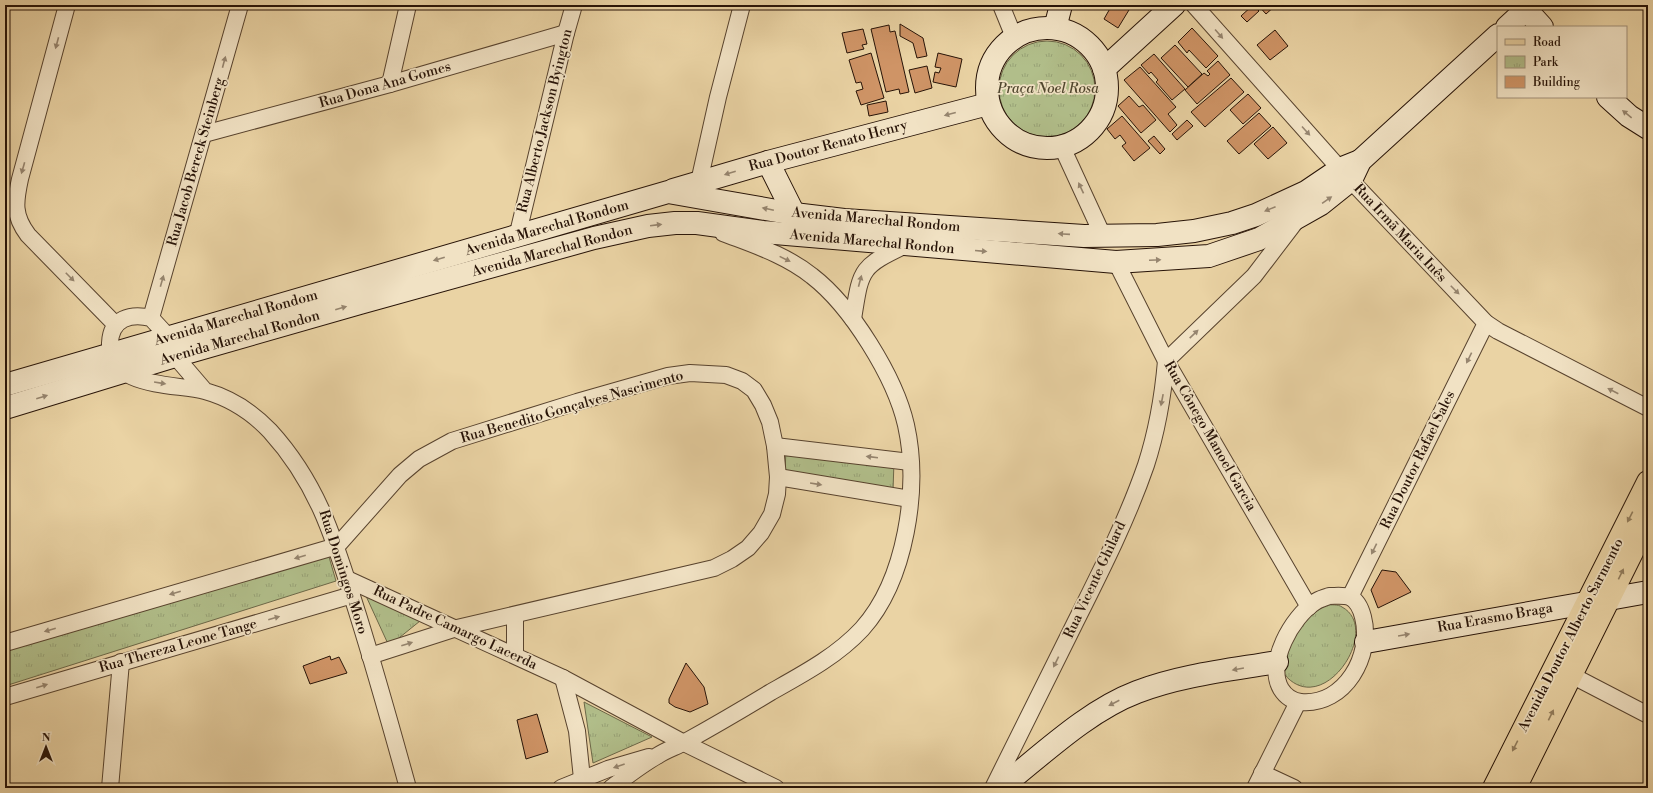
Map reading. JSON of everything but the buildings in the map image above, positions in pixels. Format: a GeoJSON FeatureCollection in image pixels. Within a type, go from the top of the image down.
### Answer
{"type":"FeatureCollection","features":[{"type":"Feature","properties":{"kind":"main road"},"geometry":{"type":"LineString","coordinates":[[1055,28],[1061,5]]}},
{"type":"Feature","properties":{"kind":"main road"},"geometry":{"type":"LineString","coordinates":[[1104,69],[1174,5]]}},
{"type":"Feature","properties":{"kind":"main road"},"geometry":{"type":"LineString","coordinates":[[1508,26],[1526,6],[1541,26]]}},
{"type":"Feature","properties":{"kind":"main road"},"geometry":{"type":"LineString","coordinates":[[1055,28],[1076,35],[1093,50],[1104,69],[1107,85],[1106,102],[1100,117],[1090,130],[1077,140],[1062,147],[1043,148],[1024,144],[1008,135],[1000,125],[988,104],[986,84],[990,66],[1000,50],[1014,37],[1034,29],[1055,28]]}},
{"type":"Feature","properties":{"kind":"main road"},"geometry":{"type":"LineString","coordinates":[[1350,170],[1497,36]]}},
{"type":"Feature","properties":{"kind":"main road"},"geometry":{"type":"LineString","coordinates":[[1609,98],[1629,116],[1648,128]]}},
{"type":"Feature","properties":{"kind":"main road","name":"Rua Doutor Renato Henry"},"geometry":{"type":"LineString","coordinates":[[668,192],[768,162],[988,104]]}},
{"type":"Feature","properties":{"kind":"main road"},"geometry":{"type":"LineString","coordinates":[[768,162],[794,214]]}},
{"type":"Feature","properties":{"kind":"main road","name":"Avenida Marechal Rondon"},"geometry":{"type":"LineString","coordinates":[[5,408],[122,373],[168,342],[648,226],[675,223],[697,223],[763,232],[1116,262],[1209,256],[1259,239],[1298,218],[1337,193],[1350,170]]}},
{"type":"Feature","properties":{"kind":"main road","name":"Avenida Marechal Rondom"},"geometry":{"type":"LineString","coordinates":[[5,385],[110,354],[168,342],[668,192],[794,214],[851,220],[1103,236],[1157,235],[1194,231],[1232,223],[1281,205],[1350,170]]}},
{"type":"Feature","properties":{"kind":"main road","name":"Avenida Doutor Alberto Sarmento"},"geometry":{"type":"LineString","coordinates":[[1494,788],[1648,482]]}},
{"type":"Feature","properties":{"kind":"main road","name":"Avenida Doutor Alberto Sarmento"},"geometry":{"type":"LineString","coordinates":[[1515,788],[1648,520]]}},
{"type":"Feature","properties":{"kind":"main road","name":"Rua Erasmo Braga"},"geometry":{"type":"LineString","coordinates":[[1366,642],[1648,592]]}},
{"type":"Feature","properties":{"kind":"main road"},"geometry":{"type":"LineString","coordinates":[[1000,788],[1082,724],[1109,706],[1137,692],[1188,677],[1277,662]]}},
{"type":"Feature","properties":{"kind":"street"},"geometry":{"type":"LineString","coordinates":[[67,5],[11,209],[28,235],[116,324]]}},
{"type":"Feature","properties":{"kind":"street","name":"Rua Jacob Bereck Steinberg"},"geometry":{"type":"LineString","coordinates":[[151,318],[240,5]]}},
{"type":"Feature","properties":{"kind":"street"},"geometry":{"type":"LineString","coordinates":[[390,84],[408,5]]}},
{"type":"Feature","properties":{"kind":"street","name":"Rua Alberto Jackson Byington"},"geometry":{"type":"LineString","coordinates":[[517,237],[574,5]]}},
{"type":"Feature","properties":{"kind":"street"},"geometry":{"type":"LineString","coordinates":[[699,182],[718,97],[742,5]]}},
{"type":"Feature","properties":{"kind":"street"},"geometry":{"type":"LineString","coordinates":[[1001,5],[1014,37]]}},
{"type":"Feature","properties":{"kind":"street","name":"Rua Irmã Maria Inês"},"geometry":{"type":"LineString","coordinates":[[1194,5],[1350,170],[1486,323],[1498,331],[1648,408]]}},
{"type":"Feature","properties":{"kind":"street","name":"Rua Dona Ana Gomes"},"geometry":{"type":"LineString","coordinates":[[204,134],[390,84],[566,33]]}},
{"type":"Feature","properties":{"kind":"street"},"geometry":{"type":"LineString","coordinates":[[1062,147],[1103,236]]}},
{"type":"Feature","properties":{"kind":"street"},"geometry":{"type":"LineString","coordinates":[[1166,361],[1254,276],[1298,218]]}},
{"type":"Feature","properties":{"kind":"street"},"geometry":{"type":"LineString","coordinates":[[561,788],[582,785],[608,769],[656,756],[684,743],[847,644],[863,627],[882,599],[905,543],[910,499],[909,440],[901,409],[889,380],[853,319],[814,277],[793,263],[764,248],[697,223]]}},
{"type":"Feature","properties":{"kind":"street"},"geometry":{"type":"LineString","coordinates":[[853,319],[862,273],[881,257],[906,245]]}},
{"type":"Feature","properties":{"kind":"street","name":"Rua Cônego Manoel Garcia"},"geometry":{"type":"LineString","coordinates":[[1116,262],[1166,361],[1309,607]]}},
{"type":"Feature","properties":{"kind":"street"},"geometry":{"type":"LineString","coordinates":[[122,373],[110,354],[110,335],[116,324],[129,316],[151,318],[205,391]]}},
{"type":"Feature","properties":{"kind":"street","name":"Rua Doutor Rafael Sales"},"geometry":{"type":"LineString","coordinates":[[1350,597],[1486,323]]}},
{"type":"Feature","properties":{"kind":"street","name":"Rua Vicente Ghilard"},"geometry":{"type":"LineString","coordinates":[[993,788],[1086,601],[1135,494],[1146,463],[1155,430],[1163,393],[1166,361]]}},
{"type":"Feature","properties":{"kind":"street","name":"Rua Benedito Gonçalves Nascimento"},"geometry":{"type":"LineString","coordinates":[[337,546],[400,475],[419,459],[452,441],[577,402],[668,376],[708,372],[726,375],[742,381],[754,390],[764,405],[770,422],[775,446],[778,477],[777,494],[772,514],[761,533],[748,548],[732,559],[714,568],[457,628],[370,656]]}},
{"type":"Feature","properties":{"kind":"street","name":"Rua Domingos Moro"},"geometry":{"type":"LineString","coordinates":[[122,373],[139,380],[205,391],[247,411],[260,420],[272,433],[296,465],[319,501],[337,546],[408,788]]}},
{"type":"Feature","properties":{"kind":"street"},"geometry":{"type":"LineString","coordinates":[[775,446],[910,462]]}},
{"type":"Feature","properties":{"kind":"street"},"geometry":{"type":"LineString","coordinates":[[778,477],[910,499]]}},
{"type":"Feature","properties":{"kind":"street"},"geometry":{"type":"LineString","coordinates":[[5,643],[337,546]]}},
{"type":"Feature","properties":{"kind":"street","name":"Rua Padre Camargo Lacerda"},"geometry":{"type":"LineString","coordinates":[[347,579],[457,628],[563,678],[684,743],[776,788]]}},
{"type":"Feature","properties":{"kind":"street","name":"Rua Thereza Leone Tange"},"geometry":{"type":"LineString","coordinates":[[5,697],[352,595]]}},
{"type":"Feature","properties":{"kind":"street"},"geometry":{"type":"LineString","coordinates":[[1329,596],[1350,597],[1357,602],[1361,609],[1366,642],[1356,669],[1348,681],[1340,688],[1317,701],[1298,702],[1284,695],[1278,684],[1277,662],[1286,637],[1294,623],[1316,601],[1329,596]]}},
{"type":"Feature","properties":{"kind":"street"},"geometry":{"type":"LineString","coordinates":[[515,615],[515,656]]}},
{"type":"Feature","properties":{"kind":"street"},"geometry":{"type":"LineString","coordinates":[[110,788],[121,662]]}},
{"type":"Feature","properties":{"kind":"street"},"geometry":{"type":"LineString","coordinates":[[1572,675],[1648,715]]}},
{"type":"Feature","properties":{"kind":"street"},"geometry":{"type":"LineString","coordinates":[[563,678],[577,731],[582,785]]}},
{"type":"Feature","properties":{"kind":"street"},"geometry":{"type":"LineString","coordinates":[[1255,788],[1298,702]]}},
{"type":"Feature","properties":{"kind":"street"},"geometry":{"type":"LineString","coordinates":[[611,788],[656,756]]}},
{"type":"Feature","properties":{"kind":"street"},"geometry":{"type":"LineString","coordinates":[[1262,773],[1294,788]]}},
{"type":"Feature","properties":{"kind":"green space","name":"Praça Noel Rosa"},"geometry":{"type":"Polygon","coordinates":[[[1047,41],[1065,44],[1081,55],[1092,71],[1095,89],[1092,107],[1081,123],[1065,134],[1047,137],[1029,134],[1013,123],[1002,107],[999,89],[1002,71],[1013,55],[1029,44],[1047,41]]]}},
{"type":"Feature","properties":{"kind":"green space"},"geometry":{"type":"Polygon","coordinates":[[[786,448],[894,461],[893,491],[785,474],[786,448]]]}},
{"type":"Feature","properties":{"kind":"green space"},"geometry":{"type":"Polygon","coordinates":[[[327,550],[336,581],[5,686],[5,648],[327,550]]]}},
{"type":"Feature","properties":{"kind":"green space"},"geometry":{"type":"Polygon","coordinates":[[[366,596],[420,621],[389,646],[366,596]]]}},
{"type":"Feature","properties":{"kind":"green space"},"geometry":{"type":"Polygon","coordinates":[[[1327,605],[1342,607],[1353,618],[1356,633],[1352,650],[1343,666],[1330,679],[1315,686],[1299,686],[1284,674],[1287,651],[1295,633],[1301,625],[1317,611],[1327,605]]]}},
{"type":"Feature","properties":{"kind":"green space"},"geometry":{"type":"Polygon","coordinates":[[[584,702],[652,737],[593,763],[584,702]]]}}]}
